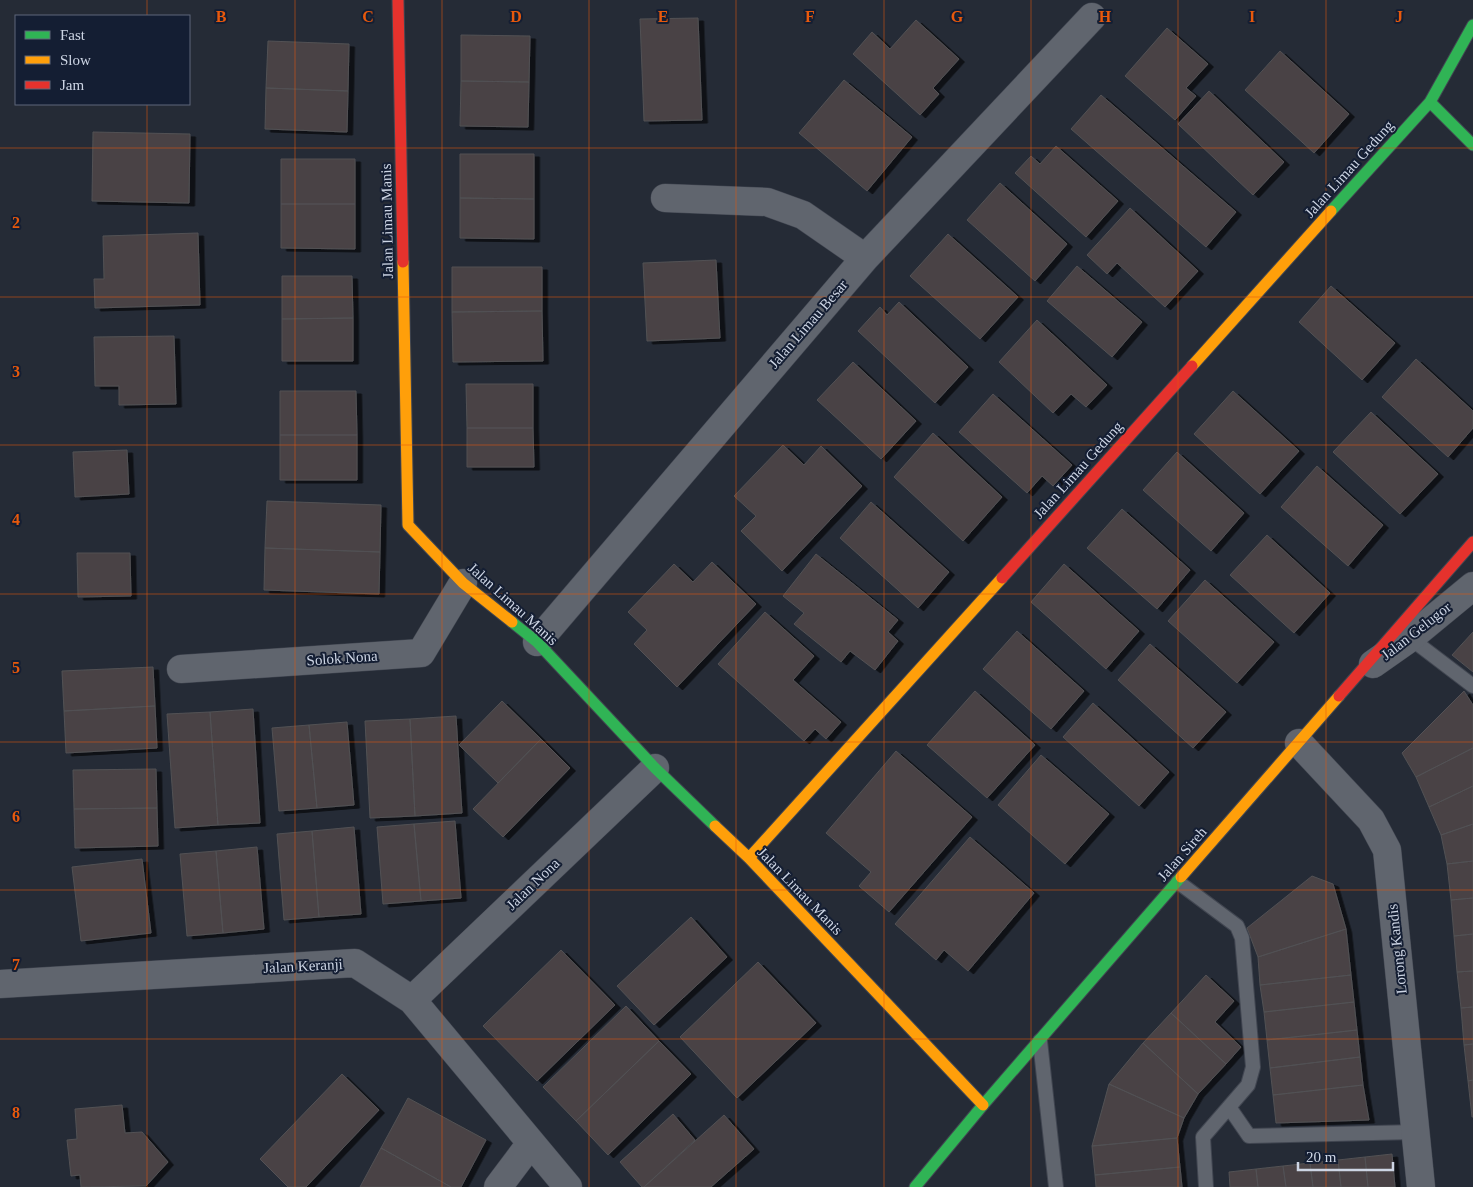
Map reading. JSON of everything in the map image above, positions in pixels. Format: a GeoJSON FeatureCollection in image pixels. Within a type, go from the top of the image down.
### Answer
{"type":"FeatureCollection","features":[{"type":"Feature","properties":{"kind":"main road","name":"Jalan Limau Manis"},"geometry":{"type":"LineString","coordinates":[[398,0],[408,525],[463,583],[537,642],[655,768],[749,858],[983,1105]]}},
{"type":"Feature","properties":{"kind":"main road","name":"Jalan Limau Gedung"},"geometry":{"type":"LineString","coordinates":[[749,858],[1430,102],[1473,25]]}},
{"type":"Feature","properties":{"kind":"main road"},"geometry":{"type":"LineString","coordinates":[[1430,102],[1473,145]]}},
{"type":"Feature","properties":{"kind":"main road","name":"Jalan Sireh"},"geometry":{"type":"LineString","coordinates":[[914,1187],[1039,1040],[1473,542]]}},
{"type":"Feature","properties":{"kind":"street","name":"Jalan Limau Besar"},"geometry":{"type":"LineString","coordinates":[[537,642],[865,258],[1092,17]]}},
{"type":"Feature","properties":{"kind":"street"},"geometry":{"type":"LineString","coordinates":[[665,198],[766,202],[803,215],[865,258]]}},
{"type":"Feature","properties":{"kind":"street","name":"Solok Nona"},"geometry":{"type":"LineString","coordinates":[[182,669],[420,653],[463,583]]}},
{"type":"Feature","properties":{"kind":"street","name":"Jalan Gelugor"},"geometry":{"type":"LineString","coordinates":[[1358,675],[1410,638],[1473,586]]}},
{"type":"Feature","properties":{"kind":"street","name":"Lorong Kandis"},"geometry":{"type":"LineString","coordinates":[[1299,743],[1371,820],[1387,850],[1421,1187]]}},
{"type":"Feature","properties":{"kind":"street","name":"Jalan Nona"},"geometry":{"type":"LineString","coordinates":[[412,1000],[655,768]]}},
{"type":"Feature","properties":{"kind":"street","name":"Jalan Keranji"},"geometry":{"type":"LineString","coordinates":[[0,984],[355,963],[412,1000],[568,1187]]}},
{"type":"Feature","properties":{"kind":"street"},"geometry":{"type":"LineString","coordinates":[[498,1187],[531,1144]]}},
{"type":"Feature","properties":{"kind":"lane"},"geometry":{"type":"LineString","coordinates":[[1410,638],[1473,686]]}},
{"type":"Feature","properties":{"kind":"lane"},"geometry":{"type":"LineString","coordinates":[[1178,882],[1237,926],[1242,938],[1253,1067],[1248,1085],[1203,1137],[1206,1187]]}},
{"type":"Feature","properties":{"kind":"lane"},"geometry":{"type":"LineString","coordinates":[[1039,1040],[1056,1187]]}},
{"type":"Feature","properties":{"kind":"lane"},"geometry":{"type":"LineString","coordinates":[[1229,1107],[1249,1136],[1415,1132]]}},
{"type":"Feature","properties":{"kind":"building"},"geometry":{"type":"Polygon","coordinates":[[[698,18],[702,120],[644,121],[640,19],[698,18]]]}},
{"type":"Feature","properties":{"kind":"building"},"geometry":{"type":"Polygon","coordinates":[[[916,20],[959,59],[933,88],[939,94],[920,115],[853,54],[872,32],[890,49],[916,20]]]}},
{"type":"Feature","properties":{"kind":"building"},"geometry":{"type":"Polygon","coordinates":[[[1167,28],[1208,64],[1186,88],[1196,96],[1175,120],[1125,76],[1167,28]]]}},
{"type":"Feature","properties":{"kind":"building"},"geometry":{"type":"Polygon","coordinates":[[[461,35],[530,36],[529,82],[461,81],[461,35]]]}},
{"type":"Feature","properties":{"kind":"building"},"geometry":{"type":"Polygon","coordinates":[[[268,41],[349,44],[348,91],[266,88],[268,41]]]}},
{"type":"Feature","properties":{"kind":"building"},"geometry":{"type":"Polygon","coordinates":[[[1280,51],[1349,114],[1314,153],[1245,90],[1280,51]]]}},
{"type":"Feature","properties":{"kind":"building"},"geometry":{"type":"Polygon","coordinates":[[[844,80],[912,137],[867,191],[799,133],[844,80]]]}},
{"type":"Feature","properties":{"kind":"building"},"geometry":{"type":"Polygon","coordinates":[[[461,81],[529,82],[528,127],[460,126],[461,81]]]}},
{"type":"Feature","properties":{"kind":"building"},"geometry":{"type":"Polygon","coordinates":[[[266,88],[348,91],[347,132],[265,129],[266,88]]]}},
{"type":"Feature","properties":{"kind":"building"},"geometry":{"type":"Polygon","coordinates":[[[1209,91],[1284,162],[1253,195],[1178,124],[1209,91]]]}},
{"type":"Feature","properties":{"kind":"building"},"geometry":{"type":"Polygon","coordinates":[[[1101,95],[1236,212],[1206,247],[1071,129],[1101,95]]]}},
{"type":"Feature","properties":{"kind":"building"},"geometry":{"type":"Polygon","coordinates":[[[93,132],[190,134],[189,203],[92,201],[93,132]]]}},
{"type":"Feature","properties":{"kind":"building"},"geometry":{"type":"Polygon","coordinates":[[[1056,146],[1118,201],[1086,237],[1015,173],[1031,156],[1040,164],[1056,146]]]}},
{"type":"Feature","properties":{"kind":"building"},"geometry":{"type":"Polygon","coordinates":[[[460,154],[534,154],[534,199],[460,198],[460,154]]]}},
{"type":"Feature","properties":{"kind":"building"},"geometry":{"type":"Polygon","coordinates":[[[281,159],[355,159],[355,204],[281,204],[281,159]]]}},
{"type":"Feature","properties":{"kind":"building"},"geometry":{"type":"Polygon","coordinates":[[[1000,183],[1067,244],[1035,281],[967,220],[1000,183]]]}},
{"type":"Feature","properties":{"kind":"building"},"geometry":{"type":"Polygon","coordinates":[[[460,198],[534,199],[534,239],[460,238],[460,198]]]}},
{"type":"Feature","properties":{"kind":"building"},"geometry":{"type":"Polygon","coordinates":[[[281,204],[355,204],[355,249],[281,248],[281,204]]]}},
{"type":"Feature","properties":{"kind":"building"},"geometry":{"type":"Polygon","coordinates":[[[1130,208],[1198,271],[1165,307],[1117,263],[1107,274],[1087,255],[1130,208]]]}},
{"type":"Feature","properties":{"kind":"building"},"geometry":{"type":"Polygon","coordinates":[[[198,233],[200,305],[95,308],[94,279],[104,279],[103,236],[198,233]]]}},
{"type":"Feature","properties":{"kind":"building"},"geometry":{"type":"Polygon","coordinates":[[[948,234],[1018,297],[980,339],[910,276],[948,234]]]}},
{"type":"Feature","properties":{"kind":"building"},"geometry":{"type":"Polygon","coordinates":[[[716,260],[720,338],[647,341],[643,263],[716,260]]]}},
{"type":"Feature","properties":{"kind":"building"},"geometry":{"type":"Polygon","coordinates":[[[1077,266],[1142,322],[1112,357],[1047,301],[1077,266]]]}},
{"type":"Feature","properties":{"kind":"building"},"geometry":{"type":"Polygon","coordinates":[[[452,267],[542,267],[542,311],[452,312],[452,267]]]}},
{"type":"Feature","properties":{"kind":"building"},"geometry":{"type":"Polygon","coordinates":[[[282,276],[352,276],[353,318],[282,319],[282,276]]]}},
{"type":"Feature","properties":{"kind":"building"},"geometry":{"type":"Polygon","coordinates":[[[1331,286],[1395,343],[1362,380],[1299,322],[1331,286]]]}},
{"type":"Feature","properties":{"kind":"building"},"geometry":{"type":"Polygon","coordinates":[[[899,302],[968,367],[935,403],[858,331],[880,307],[887,315],[899,302]]]}},
{"type":"Feature","properties":{"kind":"building"},"geometry":{"type":"Polygon","coordinates":[[[542,311],[543,361],[453,362],[452,312],[542,311]]]}},
{"type":"Feature","properties":{"kind":"building"},"geometry":{"type":"Polygon","coordinates":[[[353,318],[353,361],[282,361],[282,319],[353,318]]]}},
{"type":"Feature","properties":{"kind":"building"},"geometry":{"type":"Polygon","coordinates":[[[1037,320],[1107,385],[1086,407],[1071,394],[1053,413],[999,362],[1037,320]]]}},
{"type":"Feature","properties":{"kind":"building"},"geometry":{"type":"Polygon","coordinates":[[[174,336],[176,404],[119,405],[119,386],[95,386],[94,337],[174,336]]]}},
{"type":"Feature","properties":{"kind":"building"},"geometry":{"type":"Polygon","coordinates":[[[1416,359],[1473,411],[1473,428],[1448,457],[1382,397],[1416,359]]]}},
{"type":"Feature","properties":{"kind":"building"},"geometry":{"type":"Polygon","coordinates":[[[853,362],[916,421],[881,459],[817,400],[853,362]]]}},
{"type":"Feature","properties":{"kind":"building"},"geometry":{"type":"Polygon","coordinates":[[[466,384],[533,384],[533,428],[467,428],[466,384]]]}},
{"type":"Feature","properties":{"kind":"building"},"geometry":{"type":"Polygon","coordinates":[[[280,391],[356,391],[357,435],[280,435],[280,391]]]}},
{"type":"Feature","properties":{"kind":"building"},"geometry":{"type":"Polygon","coordinates":[[[1233,391],[1299,451],[1260,494],[1194,434],[1233,391]]]}},
{"type":"Feature","properties":{"kind":"building"},"geometry":{"type":"Polygon","coordinates":[[[993,394],[1072,465],[1053,486],[1042,476],[1027,493],[959,432],[993,394]]]}},
{"type":"Feature","properties":{"kind":"building"},"geometry":{"type":"Polygon","coordinates":[[[1371,412],[1438,474],[1400,514],[1333,452],[1371,412]]]}},
{"type":"Feature","properties":{"kind":"building"},"geometry":{"type":"Polygon","coordinates":[[[467,428],[533,428],[534,467],[467,467],[467,428]]]}},
{"type":"Feature","properties":{"kind":"building"},"geometry":{"type":"Polygon","coordinates":[[[933,433],[1002,497],[963,541],[894,477],[933,433]]]}},
{"type":"Feature","properties":{"kind":"building"},"geometry":{"type":"Polygon","coordinates":[[[280,435],[357,435],[357,480],[280,480],[280,435]]]}},
{"type":"Feature","properties":{"kind":"building"},"geometry":{"type":"Polygon","coordinates":[[[783,445],[804,465],[821,446],[862,486],[782,571],[741,531],[756,516],[734,496],[783,445]]]}},
{"type":"Feature","properties":{"kind":"building"},"geometry":{"type":"Polygon","coordinates":[[[127,450],[129,494],[75,497],[73,452],[127,450]]]}},
{"type":"Feature","properties":{"kind":"building"},"geometry":{"type":"Polygon","coordinates":[[[1177,452],[1244,513],[1211,551],[1143,490],[1177,452]]]}},
{"type":"Feature","properties":{"kind":"building"},"geometry":{"type":"Polygon","coordinates":[[[1317,466],[1383,525],[1348,566],[1281,507],[1317,466]]]}},
{"type":"Feature","properties":{"kind":"building"},"geometry":{"type":"Polygon","coordinates":[[[267,501],[381,505],[380,552],[265,548],[267,501]]]}},
{"type":"Feature","properties":{"kind":"building"},"geometry":{"type":"Polygon","coordinates":[[[871,502],[949,572],[918,608],[840,538],[871,502]]]}},
{"type":"Feature","properties":{"kind":"building"},"geometry":{"type":"Polygon","coordinates":[[[1122,509],[1190,570],[1157,609],[1087,548],[1122,509]]]}},
{"type":"Feature","properties":{"kind":"building"},"geometry":{"type":"Polygon","coordinates":[[[1267,535],[1330,593],[1294,633],[1230,575],[1267,535]]]}},
{"type":"Feature","properties":{"kind":"building"},"geometry":{"type":"Polygon","coordinates":[[[265,548],[380,552],[379,594],[264,590],[265,548]]]}},
{"type":"Feature","properties":{"kind":"building"},"geometry":{"type":"Polygon","coordinates":[[[77,553],[130,553],[131,596],[78,597],[77,553]]]}},
{"type":"Feature","properties":{"kind":"building"},"geometry":{"type":"Polygon","coordinates":[[[816,554],[898,620],[888,632],[898,641],[875,670],[850,651],[841,662],[794,624],[804,613],[783,596],[816,554]]]}},
{"type":"Feature","properties":{"kind":"building"},"geometry":{"type":"Polygon","coordinates":[[[712,562],[756,604],[677,687],[634,644],[647,630],[628,612],[674,564],[693,582],[712,562]]]}},
{"type":"Feature","properties":{"kind":"building"},"geometry":{"type":"Polygon","coordinates":[[[1064,564],[1139,631],[1106,669],[1031,602],[1064,564]]]}},
{"type":"Feature","properties":{"kind":"building"},"geometry":{"type":"Polygon","coordinates":[[[1205,580],[1274,642],[1237,683],[1168,621],[1205,580]]]}},
{"type":"Feature","properties":{"kind":"building"},"geometry":{"type":"Polygon","coordinates":[[[765,612],[814,656],[793,680],[841,722],[826,739],[815,729],[804,741],[718,664],[765,612]]]}},
{"type":"Feature","properties":{"kind":"building"},"geometry":{"type":"Polygon","coordinates":[[[1017,631],[1084,691],[1051,729],[983,669],[1017,631]]]}},
{"type":"Feature","properties":{"kind":"building"},"geometry":{"type":"Polygon","coordinates":[[[1473,632],[1473,672],[1452,655],[1473,632]]]}},
{"type":"Feature","properties":{"kind":"building"},"geometry":{"type":"Polygon","coordinates":[[[1150,644],[1226,712],[1193,748],[1118,680],[1150,644]]]}},
{"type":"Feature","properties":{"kind":"building"},"geometry":{"type":"Polygon","coordinates":[[[153,667],[155,706],[64,711],[62,671],[153,667]]]}},
{"type":"Feature","properties":{"kind":"building"},"geometry":{"type":"Polygon","coordinates":[[[975,691],[1035,745],[987,798],[927,745],[975,691]]]}},
{"type":"Feature","properties":{"kind":"building"},"geometry":{"type":"Polygon","coordinates":[[[1464,691],[1473,705],[1473,748],[1416,777],[1402,753],[1464,691]]]}},
{"type":"Feature","properties":{"kind":"building"},"geometry":{"type":"Polygon","coordinates":[[[502,701],[541,739],[498,783],[459,745],[502,701]]]}},
{"type":"Feature","properties":{"kind":"building"},"geometry":{"type":"Polygon","coordinates":[[[1093,703],[1169,772],[1139,806],[1063,737],[1093,703]]]}},
{"type":"Feature","properties":{"kind":"building"},"geometry":{"type":"Polygon","coordinates":[[[155,706],[157,748],[66,753],[64,711],[155,706]]]}},
{"type":"Feature","properties":{"kind":"building"},"geometry":{"type":"Polygon","coordinates":[[[253,709],[260,823],[218,825],[210,712],[253,709]]]}},
{"type":"Feature","properties":{"kind":"building"},"geometry":{"type":"Polygon","coordinates":[[[210,712],[218,825],[175,828],[167,714],[210,712]]]}},
{"type":"Feature","properties":{"kind":"building"},"geometry":{"type":"Polygon","coordinates":[[[456,716],[462,813],[415,816],[410,719],[456,716]]]}},
{"type":"Feature","properties":{"kind":"building"},"geometry":{"type":"Polygon","coordinates":[[[410,719],[415,816],[370,818],[365,721],[410,719]]]}},
{"type":"Feature","properties":{"kind":"building"},"geometry":{"type":"Polygon","coordinates":[[[347,722],[354,805],[317,808],[309,725],[347,722]]]}},
{"type":"Feature","properties":{"kind":"building"},"geometry":{"type":"Polygon","coordinates":[[[309,725],[317,808],[279,811],[272,728],[309,725]]]}},
{"type":"Feature","properties":{"kind":"building"},"geometry":{"type":"Polygon","coordinates":[[[541,739],[570,768],[503,837],[473,809],[541,739]]]}},
{"type":"Feature","properties":{"kind":"building"},"geometry":{"type":"Polygon","coordinates":[[[1473,748],[1473,786],[1429,807],[1416,777],[1473,748]]]}},
{"type":"Feature","properties":{"kind":"building"},"geometry":{"type":"Polygon","coordinates":[[[896,751],[972,817],[889,912],[859,886],[871,872],[826,833],[896,751]]]}},
{"type":"Feature","properties":{"kind":"building"},"geometry":{"type":"Polygon","coordinates":[[[1041,755],[1109,814],[1065,864],[998,805],[1041,755]]]}},
{"type":"Feature","properties":{"kind":"building"},"geometry":{"type":"Polygon","coordinates":[[[156,769],[157,808],[74,809],[73,770],[156,769]]]}},
{"type":"Feature","properties":{"kind":"building"},"geometry":{"type":"Polygon","coordinates":[[[1473,786],[1473,824],[1441,835],[1429,807],[1473,786]]]}},
{"type":"Feature","properties":{"kind":"building"},"geometry":{"type":"Polygon","coordinates":[[[157,808],[158,846],[75,848],[74,809],[157,808]]]}},
{"type":"Feature","properties":{"kind":"building"},"geometry":{"type":"Polygon","coordinates":[[[455,821],[461,898],[421,901],[414,824],[455,821]]]}},
{"type":"Feature","properties":{"kind":"building"},"geometry":{"type":"Polygon","coordinates":[[[414,824],[421,901],[383,904],[377,827],[414,824]]]}},
{"type":"Feature","properties":{"kind":"building"},"geometry":{"type":"Polygon","coordinates":[[[1473,824],[1473,861],[1447,864],[1441,835],[1473,824]]]}},
{"type":"Feature","properties":{"kind":"building"},"geometry":{"type":"Polygon","coordinates":[[[354,827],[361,914],[319,917],[312,831],[354,827]]]}},
{"type":"Feature","properties":{"kind":"building"},"geometry":{"type":"Polygon","coordinates":[[[312,831],[319,917],[284,920],[277,834],[312,831]]]}},
{"type":"Feature","properties":{"kind":"building"},"geometry":{"type":"Polygon","coordinates":[[[970,837],[1034,893],[968,971],[944,950],[936,960],[895,924],[970,837]]]}},
{"type":"Feature","properties":{"kind":"building"},"geometry":{"type":"Polygon","coordinates":[[[257,847],[264,929],[223,933],[216,851],[257,847]]]}},
{"type":"Feature","properties":{"kind":"building"},"geometry":{"type":"Polygon","coordinates":[[[216,851],[223,933],[187,936],[180,854],[216,851]]]}},
{"type":"Feature","properties":{"kind":"building"},"geometry":{"type":"Polygon","coordinates":[[[142,859],[151,933],[81,941],[72,867],[142,859]]]}},
{"type":"Feature","properties":{"kind":"building"},"geometry":{"type":"Polygon","coordinates":[[[1473,861],[1473,898],[1451,900],[1447,864],[1473,861]]]}},
{"type":"Feature","properties":{"kind":"building"},"geometry":{"type":"Polygon","coordinates":[[[1312,876],[1333,884],[1346,929],[1258,957],[1247,928],[1312,876]]]}},
{"type":"Feature","properties":{"kind":"building"},"geometry":{"type":"Polygon","coordinates":[[[1473,898],[1473,934],[1454,936],[1451,900],[1473,898]]]}},
{"type":"Feature","properties":{"kind":"building"},"geometry":{"type":"Polygon","coordinates":[[[691,917],[727,957],[654,1025],[617,986],[691,917]]]}},
{"type":"Feature","properties":{"kind":"building"},"geometry":{"type":"Polygon","coordinates":[[[1346,929],[1351,975],[1260,985],[1258,957],[1346,929]]]}},
{"type":"Feature","properties":{"kind":"building"},"geometry":{"type":"Polygon","coordinates":[[[1473,934],[1473,971],[1457,972],[1454,936],[1473,934]]]}},
{"type":"Feature","properties":{"kind":"building"},"geometry":{"type":"Polygon","coordinates":[[[561,950],[615,1005],[537,1081],[483,1026],[561,950]]]}},
{"type":"Feature","properties":{"kind":"building"},"geometry":{"type":"Polygon","coordinates":[[[758,962],[816,1023],[737,1098],[680,1037],[758,962]]]}},
{"type":"Feature","properties":{"kind":"building"},"geometry":{"type":"Polygon","coordinates":[[[1473,971],[1473,1007],[1461,1008],[1457,972],[1473,971]]]}},
{"type":"Feature","properties":{"kind":"building"},"geometry":{"type":"Polygon","coordinates":[[[1206,975],[1234,1001],[1215,1022],[1241,1047],[1226,1064],[1171,1013],[1206,975]]]}},
{"type":"Feature","properties":{"kind":"building"},"geometry":{"type":"Polygon","coordinates":[[[1351,975],[1354,1002],[1264,1012],[1260,985],[1351,975]]]}},
{"type":"Feature","properties":{"kind":"building"},"geometry":{"type":"Polygon","coordinates":[[[1354,1002],[1357,1030],[1267,1040],[1264,1012],[1354,1002]]]}},
{"type":"Feature","properties":{"kind":"building"},"geometry":{"type":"Polygon","coordinates":[[[626,1006],[659,1041],[576,1121],[543,1087],[626,1006]]]}},
{"type":"Feature","properties":{"kind":"building"},"geometry":{"type":"Polygon","coordinates":[[[1473,1007],[1473,1044],[1464,1045],[1461,1008],[1473,1007]]]}},
{"type":"Feature","properties":{"kind":"building"},"geometry":{"type":"Polygon","coordinates":[[[1171,1013],[1226,1064],[1198,1094],[1143,1043],[1171,1013]]]}},
{"type":"Feature","properties":{"kind":"building"},"geometry":{"type":"Polygon","coordinates":[[[1357,1030],[1360,1057],[1270,1068],[1267,1040],[1357,1030]]]}},
{"type":"Feature","properties":{"kind":"building"},"geometry":{"type":"Polygon","coordinates":[[[659,1041],[691,1074],[608,1155],[576,1121],[659,1041]]]}},
{"type":"Feature","properties":{"kind":"building"},"geometry":{"type":"Polygon","coordinates":[[[1143,1043],[1198,1094],[1184,1118],[1109,1084],[1143,1043]]]}},
{"type":"Feature","properties":{"kind":"building"},"geometry":{"type":"Polygon","coordinates":[[[1473,1044],[1473,1080],[1468,1081],[1464,1045],[1473,1044]]]}},
{"type":"Feature","properties":{"kind":"building"},"geometry":{"type":"Polygon","coordinates":[[[1360,1057],[1363,1085],[1273,1095],[1270,1068],[1360,1057]]]}},
{"type":"Feature","properties":{"kind":"building"},"geometry":{"type":"Polygon","coordinates":[[[342,1074],[379,1110],[306,1187],[288,1187],[260,1159],[342,1074]]]}},
{"type":"Feature","properties":{"kind":"building"},"geometry":{"type":"Polygon","coordinates":[[[1473,1080],[1473,1117],[1472,1117],[1468,1081],[1473,1080]]]}},
{"type":"Feature","properties":{"kind":"building"},"geometry":{"type":"Polygon","coordinates":[[[1109,1084],[1184,1118],[1177,1138],[1092,1146],[1109,1084]]]}},
{"type":"Feature","properties":{"kind":"building"},"geometry":{"type":"Polygon","coordinates":[[[1363,1085],[1369,1120],[1276,1123],[1273,1095],[1363,1085]]]}},
{"type":"Feature","properties":{"kind":"building"},"geometry":{"type":"Polygon","coordinates":[[[408,1098],[486,1140],[461,1187],[451,1187],[381,1148],[408,1098]]]}},
{"type":"Feature","properties":{"kind":"building"},"geometry":{"type":"Polygon","coordinates":[[[122,1105],[125,1133],[142,1132],[168,1162],[146,1186],[81,1187],[80,1175],[71,1176],[67,1140],[77,1139],[75,1109],[122,1105]]]}},
{"type":"Feature","properties":{"kind":"building"},"geometry":{"type":"Polygon","coordinates":[[[673,1114],[695,1140],[642,1187],[620,1162],[673,1114]]]}},
{"type":"Feature","properties":{"kind":"building"},"geometry":{"type":"Polygon","coordinates":[[[724,1115],[754,1149],[711,1187],[644,1187],[724,1115]]]}},
{"type":"Feature","properties":{"kind":"building"},"geometry":{"type":"Polygon","coordinates":[[[1177,1138],[1180,1167],[1095,1175],[1092,1146],[1177,1138]]]}},
{"type":"Feature","properties":{"kind":"building"},"geometry":{"type":"Polygon","coordinates":[[[381,1148],[451,1187],[360,1187],[381,1148]]]}},
{"type":"Feature","properties":{"kind":"building"},"geometry":{"type":"Polygon","coordinates":[[[1392,1154],[1395,1187],[1368,1187],[1365,1157],[1392,1154]]]}},
{"type":"Feature","properties":{"kind":"building"},"geometry":{"type":"Polygon","coordinates":[[[1365,1157],[1368,1187],[1341,1187],[1338,1160],[1365,1157]]]}},
{"type":"Feature","properties":{"kind":"building"},"geometry":{"type":"Polygon","coordinates":[[[1338,1160],[1341,1187],[1313,1187],[1310,1163],[1338,1160]]]}},
{"type":"Feature","properties":{"kind":"building"},"geometry":{"type":"Polygon","coordinates":[[[1310,1163],[1313,1187],[1286,1187],[1283,1166],[1310,1163]]]}},
{"type":"Feature","properties":{"kind":"building"},"geometry":{"type":"Polygon","coordinates":[[[1283,1166],[1286,1187],[1258,1187],[1256,1169],[1283,1166]]]}},
{"type":"Feature","properties":{"kind":"building"},"geometry":{"type":"Polygon","coordinates":[[[1180,1167],[1182,1187],[1096,1187],[1095,1175],[1180,1167]]]}},
{"type":"Feature","properties":{"kind":"building"},"geometry":{"type":"Polygon","coordinates":[[[1256,1169],[1258,1187],[1230,1187],[1229,1172],[1256,1169]]]}},
{"type":"Feature","properties":{"kind":"traffic: fast"},"geometry":{"type":"LineString","coordinates":[[1331,211],[1430,102],[1473,25]]}},
{"type":"Feature","properties":{"kind":"traffic: fast"},"geometry":{"type":"LineString","coordinates":[[1430,102],[1473,145]]}},
{"type":"Feature","properties":{"kind":"traffic: fast"},"geometry":{"type":"LineString","coordinates":[[512,622],[537,642],[655,768],[715,826]]}},
{"type":"Feature","properties":{"kind":"traffic: fast"},"geometry":{"type":"LineString","coordinates":[[915,1187],[983,1105],[1181,877]]}},
{"type":"Feature","properties":{"kind":"traffic: slow"},"geometry":{"type":"LineString","coordinates":[[1192,366],[1331,211]]}},
{"type":"Feature","properties":{"kind":"traffic: slow"},"geometry":{"type":"LineString","coordinates":[[403,262],[408,525],[463,583],[512,622]]}},
{"type":"Feature","properties":{"kind":"traffic: slow"},"geometry":{"type":"LineString","coordinates":[[749,858],[1002,578]]}},
{"type":"Feature","properties":{"kind":"traffic: slow"},"geometry":{"type":"LineString","coordinates":[[1181,877],[1339,696]]}},
{"type":"Feature","properties":{"kind":"traffic: slow"},"geometry":{"type":"LineString","coordinates":[[715,826],[749,858],[983,1105]]}},
{"type":"Feature","properties":{"kind":"traffic: jam"},"geometry":{"type":"LineString","coordinates":[[398,0],[403,262]]}},
{"type":"Feature","properties":{"kind":"traffic: jam"},"geometry":{"type":"LineString","coordinates":[[1002,578],[1192,366]]}},
{"type":"Feature","properties":{"kind":"traffic: jam"},"geometry":{"type":"LineString","coordinates":[[1339,696],[1473,542]]}}]}
